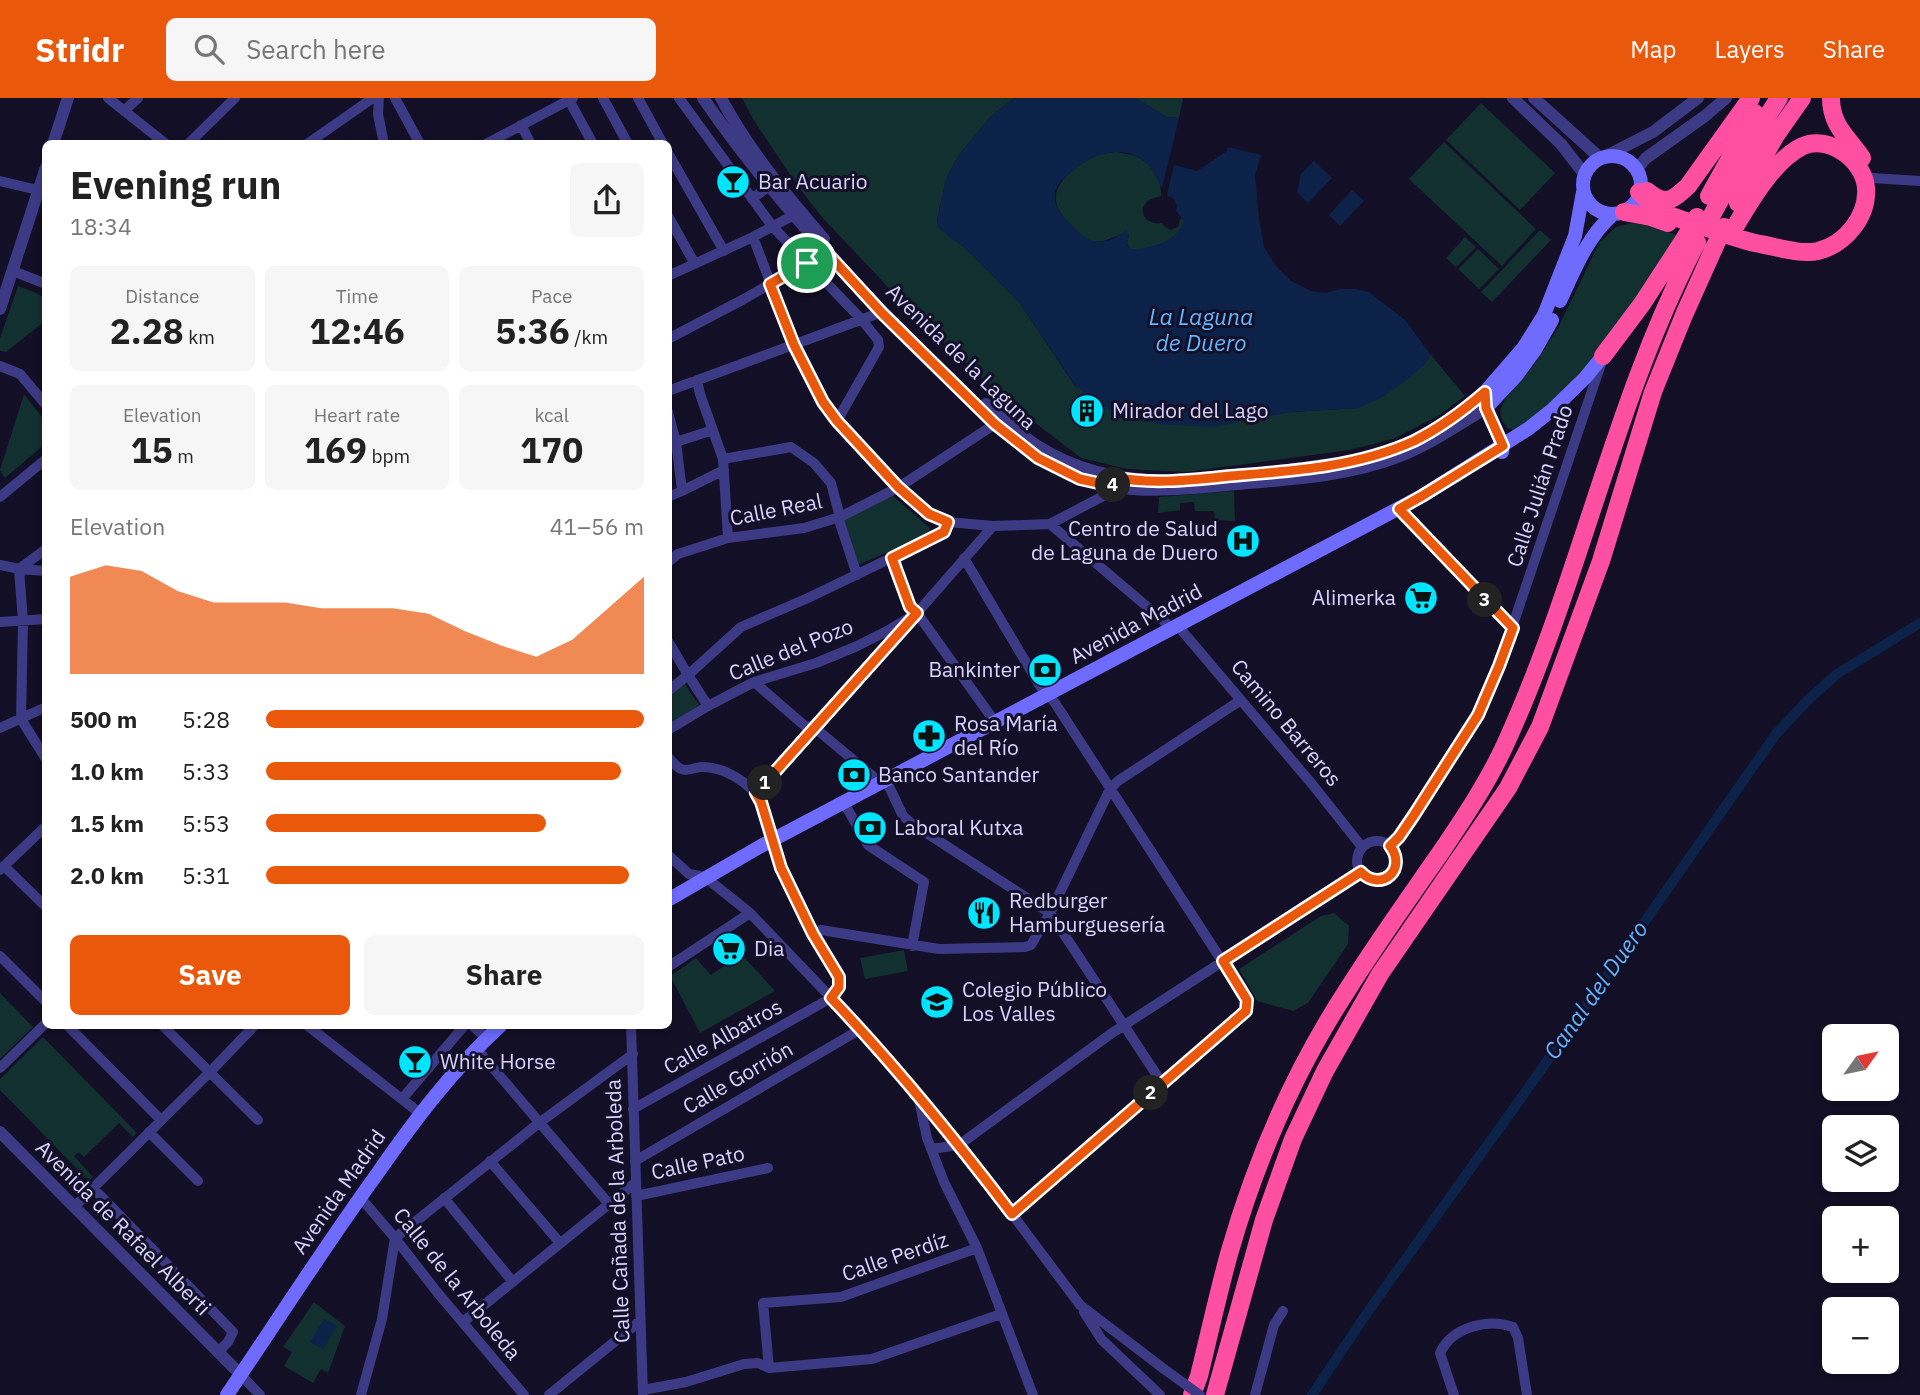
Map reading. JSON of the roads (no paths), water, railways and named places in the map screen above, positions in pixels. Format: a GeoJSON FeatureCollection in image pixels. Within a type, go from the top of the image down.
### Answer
{"type":"FeatureCollection","features":[{"type":"Feature","properties":{"kind":"highway"},"geometry":{"type":"LineString","coordinates":[[1639,182],[1659,200],[1668,201],[1678,195],[1688,187],[1751,98]]}},
{"type":"Feature","properties":{"kind":"highway"},"geometry":{"type":"LineString","coordinates":[[1715,225],[1763,98]]}},
{"type":"Feature","properties":{"kind":"highway"},"geometry":{"type":"LineString","coordinates":[[1192,1395],[1229,1254],[1277,1121],[1308,1056],[1345,993],[1468,811],[1503,749],[1546,646],[1662,314],[1715,225],[1779,98]]}},
{"type":"Feature","properties":{"kind":"highway"},"geometry":{"type":"LineString","coordinates":[[1603,356],[1642,304],[1704,244],[1802,98]]}},
{"type":"Feature","properties":{"kind":"highway"},"geometry":{"type":"LineString","coordinates":[[1618,213],[1651,217],[1747,250],[1790,259],[1828,257],[1845,248],[1858,237],[1869,221],[1874,183],[1860,154],[1834,121],[1831,98]]}},
{"type":"Feature","properties":{"kind":"highway"},"geometry":{"type":"LineString","coordinates":[[1639,182],[1661,211],[1748,241],[1791,250],[1819,251],[1849,234],[1859,220],[1866,187],[1861,172],[1844,153],[1831,146],[1816,143],[1803,146],[1790,154],[1773,171],[1750,202],[1715,225]]}},
{"type":"Feature","properties":{"kind":"highway"},"geometry":{"type":"LineString","coordinates":[[1215,1395],[1264,1220],[1293,1139],[1325,1071],[1380,974],[1508,789],[1540,727],[1601,561],[1653,393],[1691,298],[1704,244]]}},
{"type":"Feature","properties":{"kind":"main road"},"geometry":{"type":"LineString","coordinates":[[1603,156],[1625,158],[1639,182],[1634,203],[1618,213],[1605,214],[1592,207],[1583,192],[1585,175],[1593,161],[1603,156]]}},
{"type":"Feature","properties":{"kind":"main road","name":"Avenida de la Laguna"},"geometry":{"type":"LineString","coordinates":[[1485,392],[1524,347],[1544,315],[1575,236],[1583,192]]}},
{"type":"Feature","properties":{"kind":"main road","name":"Avenida de la Laguna"},"geometry":{"type":"LineString","coordinates":[[1486,408],[1516,376],[1535,350],[1582,251],[1593,234],[1618,213]]}},
{"type":"Feature","properties":{"kind":"main road"},"geometry":{"type":"LineString","coordinates":[[1485,392],[1486,408],[1503,446],[1552,410],[1603,356]]}},
{"type":"Feature","properties":{"kind":"main road","name":"Avenida Madrid"},"geometry":{"type":"LineString","coordinates":[[672,898],[772,841],[1422,496],[1479,472],[1499,458],[1503,446]]}},
{"type":"Feature","properties":{"kind":"main road","name":"Avenida Madrid"},"geometry":{"type":"LineString","coordinates":[[227,1395],[360,1197],[421,1114],[481,1043],[497,1029]]}},
{"type":"Feature","properties":{"kind":"street"},"geometry":{"type":"LineString","coordinates":[[54,140],[68,98]]}},
{"type":"Feature","properties":{"kind":"street"},"geometry":{"type":"LineString","coordinates":[[108,98],[161,140]]}},
{"type":"Feature","properties":{"kind":"street"},"geometry":{"type":"LineString","coordinates":[[124,111],[138,98]]}},
{"type":"Feature","properties":{"kind":"street"},"geometry":{"type":"LineString","coordinates":[[192,140],[236,98]]}},
{"type":"Feature","properties":{"kind":"street"},"geometry":{"type":"LineString","coordinates":[[313,140],[373,98]]}},
{"type":"Feature","properties":{"kind":"street"},"geometry":{"type":"LineString","coordinates":[[379,98],[378,114],[383,140]]}},
{"type":"Feature","properties":{"kind":"street"},"geometry":{"type":"LineString","coordinates":[[395,98],[418,140]]}},
{"type":"Feature","properties":{"kind":"street"},"geometry":{"type":"LineString","coordinates":[[603,98],[626,140]]}},
{"type":"Feature","properties":{"kind":"street"},"geometry":{"type":"LineString","coordinates":[[638,98],[661,140]]}},
{"type":"Feature","properties":{"kind":"street","name":"Avenida de la Laguna"},"geometry":{"type":"LineString","coordinates":[[679,98],[773,227],[862,320],[878,341],[879,347],[837,421]]}},
{"type":"Feature","properties":{"kind":"street","name":"Avenida de la Laguna"},"geometry":{"type":"LineString","coordinates":[[703,98],[792,216],[882,313],[995,424],[1038,458],[1082,479],[1187,480],[1291,471],[1346,463],[1373,457],[1416,440],[1446,423],[1485,392]]}},
{"type":"Feature","properties":{"kind":"street","name":"Avenida de la Laguna"},"geometry":{"type":"LineString","coordinates":[[721,98],[746,140],[785,194],[844,260],[985,404],[1035,445],[1062,460],[1134,490],[1187,489],[1298,479],[1349,471],[1400,456],[1432,441],[1486,408]]}},
{"type":"Feature","properties":{"kind":"street"},"geometry":{"type":"LineString","coordinates":[[1513,98],[1560,144],[1585,175]]}},
{"type":"Feature","properties":{"kind":"street"},"geometry":{"type":"LineString","coordinates":[[1534,98],[1603,156],[1653,132],[1698,98]]}},
{"type":"Feature","properties":{"kind":"street"},"geometry":{"type":"LineString","coordinates":[[1639,182],[1646,158],[1726,98]]}},
{"type":"Feature","properties":{"kind":"street"},"geometry":{"type":"LineString","coordinates":[[500,140],[521,125],[571,99],[591,140]]}},
{"type":"Feature","properties":{"kind":"street"},"geometry":{"type":"LineString","coordinates":[[521,125],[529,140]]}},
{"type":"Feature","properties":{"kind":"street"},"geometry":{"type":"LineString","coordinates":[[672,160],[723,251]]}},
{"type":"Feature","properties":{"kind":"street"},"geometry":{"type":"LineString","coordinates":[[0,309],[42,178]]}},
{"type":"Feature","properties":{"kind":"street"},"geometry":{"type":"LineString","coordinates":[[1872,178],[1920,181]]}},
{"type":"Feature","properties":{"kind":"street"},"geometry":{"type":"LineString","coordinates":[[0,181],[38,190]]}},
{"type":"Feature","properties":{"kind":"street"},"geometry":{"type":"LineString","coordinates":[[752,199],[769,186]]}},
{"type":"Feature","properties":{"kind":"street"},"geometry":{"type":"LineString","coordinates":[[672,274],[792,216]]}},
{"type":"Feature","properties":{"kind":"street"},"geometry":{"type":"LineString","coordinates":[[672,223],[695,264]]}},
{"type":"Feature","properties":{"kind":"street"},"geometry":{"type":"LineString","coordinates":[[753,237],[794,345],[823,402],[898,487],[929,514],[948,522],[993,526],[1050,524],[1107,494],[1113,481]]}},
{"type":"Feature","properties":{"kind":"street"},"geometry":{"type":"LineString","coordinates":[[672,338],[826,252]]}},
{"type":"Feature","properties":{"kind":"street"},"geometry":{"type":"LineString","coordinates":[[13,271],[42,282]]}},
{"type":"Feature","properties":{"kind":"street"},"geometry":{"type":"LineString","coordinates":[[672,389],[882,313]]}},
{"type":"Feature","properties":{"kind":"street","name":"Calle Julián Prado"},"geometry":{"type":"LineString","coordinates":[[1390,846],[1399,837],[1472,726],[1499,666],[1603,356]]}},
{"type":"Feature","properties":{"kind":"street"},"geometry":{"type":"LineString","coordinates":[[0,366],[20,374],[42,400]]}},
{"type":"Feature","properties":{"kind":"street"},"geometry":{"type":"LineString","coordinates":[[697,380],[723,465],[728,538]]}},
{"type":"Feature","properties":{"kind":"street","name":"Calle Real"},"geometry":{"type":"LineString","coordinates":[[672,559],[678,554],[728,538],[804,528],[839,517],[898,487],[995,424]]}},
{"type":"Feature","properties":{"kind":"street"},"geometry":{"type":"LineString","coordinates":[[672,427],[682,491]]}},
{"type":"Feature","properties":{"kind":"street"},"geometry":{"type":"LineString","coordinates":[[676,442],[713,430]]}},
{"type":"Feature","properties":{"kind":"street"},"geometry":{"type":"LineString","coordinates":[[672,495],[723,465],[791,447],[814,463],[831,483],[857,575]]}},
{"type":"Feature","properties":{"kind":"street"},"geometry":{"type":"LineString","coordinates":[[0,497],[42,462]]}},
{"type":"Feature","properties":{"kind":"street"},"geometry":{"type":"LineString","coordinates":[[1082,479],[1089,485],[1092,495],[1089,504]]}},
{"type":"Feature","properties":{"kind":"street"},"geometry":{"type":"LineString","coordinates":[[1399,509],[1513,628]]}},
{"type":"Feature","properties":{"kind":"street"},"geometry":{"type":"LineString","coordinates":[[672,688],[741,627],[944,532],[948,522]]}},
{"type":"Feature","properties":{"kind":"street","name":"Camino Barreros"},"geometry":{"type":"LineString","coordinates":[[1050,524],[1175,627],[1241,700],[1362,848]]}},
{"type":"Feature","properties":{"kind":"street"},"geometry":{"type":"LineString","coordinates":[[756,793],[815,728],[890,635],[917,613],[993,526]]}},
{"type":"Feature","properties":{"kind":"street"},"geometry":{"type":"LineString","coordinates":[[19,569],[42,552]]}},
{"type":"Feature","properties":{"kind":"street"},"geometry":{"type":"LineString","coordinates":[[892,558],[910,607],[995,722]]}},
{"type":"Feature","properties":{"kind":"street"},"geometry":{"type":"LineString","coordinates":[[964,558],[1040,686],[1055,703],[1247,1000],[1246,1011],[1012,1214]]}},
{"type":"Feature","properties":{"kind":"street"},"geometry":{"type":"LineString","coordinates":[[0,565],[42,571]]}},
{"type":"Feature","properties":{"kind":"street"},"geometry":{"type":"LineString","coordinates":[[19,569],[23,621],[21,719],[42,753]]}},
{"type":"Feature","properties":{"kind":"street"},"geometry":{"type":"LineString","coordinates":[[0,622],[42,619]]}},
{"type":"Feature","properties":{"kind":"street","name":"Calle del Pozo"},"geometry":{"type":"LineString","coordinates":[[672,728],[754,682],[816,663],[890,635]]}},
{"type":"Feature","properties":{"kind":"street"},"geometry":{"type":"LineString","coordinates":[[672,648],[708,706]]}},
{"type":"Feature","properties":{"kind":"street"},"geometry":{"type":"LineString","coordinates":[[754,682],[805,726],[815,728],[883,782],[911,823],[1050,913],[1162,1083]]}},
{"type":"Feature","properties":{"kind":"street"},"geometry":{"type":"LineString","coordinates":[[813,934],[821,930],[939,949],[1031,945],[1050,913],[1110,789],[1118,781],[1241,700]]}},
{"type":"Feature","properties":{"kind":"street"},"geometry":{"type":"LineString","coordinates":[[0,728],[42,710]]}},
{"type":"Feature","properties":{"kind":"street"},"geometry":{"type":"LineString","coordinates":[[672,761],[681,769],[713,768],[729,773],[756,793],[781,868],[813,934],[839,977],[839,987],[831,998]]}},
{"type":"Feature","properties":{"kind":"street"},"geometry":{"type":"LineString","coordinates":[[844,803],[868,845],[924,882],[912,946]]}},
{"type":"Feature","properties":{"kind":"street"},"geometry":{"type":"LineString","coordinates":[[42,830],[2,868],[42,903]]}},
{"type":"Feature","properties":{"kind":"street"},"geometry":{"type":"LineString","coordinates":[[1379,841],[1390,846],[1394,851],[1396,863],[1391,874],[1375,881],[1365,877],[1357,860],[1362,848],[1379,841]]}},
{"type":"Feature","properties":{"kind":"street"},"geometry":{"type":"LineString","coordinates":[[672,860],[689,874],[705,877],[750,913],[861,1029],[959,1145],[1080,1305],[1102,1340],[1160,1395]]}},
{"type":"Feature","properties":{"kind":"street"},"geometry":{"type":"LineString","coordinates":[[931,1149],[959,1145],[1124,1025],[1361,872]]}},
{"type":"Feature","properties":{"kind":"street"},"geometry":{"type":"LineString","coordinates":[[672,964],[750,913]]}},
{"type":"Feature","properties":{"kind":"street"},"geometry":{"type":"LineString","coordinates":[[0,956],[42,998]]}},
{"type":"Feature","properties":{"kind":"street","name":"Calle Albatros"},"geometry":{"type":"LineString","coordinates":[[633,1109],[831,998]]}},
{"type":"Feature","properties":{"kind":"street"},"geometry":{"type":"LineString","coordinates":[[0,1068],[42,1027]]}},
{"type":"Feature","properties":{"kind":"street"},"geometry":{"type":"LineString","coordinates":[[71,1029],[161,1120]]}},
{"type":"Feature","properties":{"kind":"street"},"geometry":{"type":"LineString","coordinates":[[166,1029],[258,1120]]}},
{"type":"Feature","properties":{"kind":"street"},"geometry":{"type":"LineString","coordinates":[[75,1206],[251,1029]]}},
{"type":"Feature","properties":{"kind":"street"},"geometry":{"type":"LineString","coordinates":[[312,1029],[421,1114]]}},
{"type":"Feature","properties":{"kind":"street"},"geometry":{"type":"LineString","coordinates":[[402,1099],[461,1029]]}},
{"type":"Feature","properties":{"kind":"street"},"geometry":{"type":"LineString","coordinates":[[474,1029],[494,1067],[609,1204]]}},
{"type":"Feature","properties":{"kind":"street","name":"Calle Cañada de la Arboleda"},"geometry":{"type":"LineString","coordinates":[[631,1029],[643,1393]]}},
{"type":"Feature","properties":{"kind":"street","name":"Calle Gorrión"},"geometry":{"type":"LineString","coordinates":[[635,1161],[861,1029]]}},
{"type":"Feature","properties":{"kind":"street"},"geometry":{"type":"LineString","coordinates":[[361,1395],[382,1319],[395,1238],[539,1123],[633,1054]]}},
{"type":"Feature","properties":{"kind":"street"},"geometry":{"type":"LineString","coordinates":[[918,1095],[931,1149],[944,1182],[977,1248],[1033,1395]]}},
{"type":"Feature","properties":{"kind":"street","name":"Avenida de Rafael Alberti"},"geometry":{"type":"LineString","coordinates":[[0,1132],[241,1375]]}},
{"type":"Feature","properties":{"kind":"street"},"geometry":{"type":"LineString","coordinates":[[149,1132],[198,1181]]}},
{"type":"Feature","properties":{"kind":"street"},"geometry":{"type":"LineString","coordinates":[[490,1161],[560,1243]]}},
{"type":"Feature","properties":{"kind":"street","name":"Calle Pato"},"geometry":{"type":"LineString","coordinates":[[636,1196],[768,1168]]}},
{"type":"Feature","properties":{"kind":"street"},"geometry":{"type":"LineString","coordinates":[[463,1322],[635,1183]]}},
{"type":"Feature","properties":{"kind":"street","name":"Avenida de Rafael Alberti"},"geometry":{"type":"LineString","coordinates":[[93,1188],[233,1332],[218,1352]]}},
{"type":"Feature","properties":{"kind":"street","name":"Calle de la Arboleda"},"geometry":{"type":"LineString","coordinates":[[360,1197],[524,1395]]}},
{"type":"Feature","properties":{"kind":"street"},"geometry":{"type":"LineString","coordinates":[[444,1198],[513,1282]]}},
{"type":"Feature","properties":{"kind":"street","name":"Calle Perdíz"},"geometry":{"type":"LineString","coordinates":[[769,1368],[763,1303],[841,1297],[977,1248]]}},
{"type":"Feature","properties":{"kind":"street"},"geometry":{"type":"LineString","coordinates":[[1080,1305],[1200,1395]]}},
{"type":"Feature","properties":{"kind":"street"},"geometry":{"type":"LineString","coordinates":[[1255,1395],[1275,1325],[1283,1311]]}},
{"type":"Feature","properties":{"kind":"street"},"geometry":{"type":"LineString","coordinates":[[643,1393],[744,1364],[758,1363],[769,1368],[872,1359],[1002,1314]]}},
{"type":"Feature","properties":{"kind":"street"},"geometry":{"type":"LineString","coordinates":[[549,1395],[640,1321]]}},
{"type":"Feature","properties":{"kind":"street"},"geometry":{"type":"LineString","coordinates":[[1454,1395],[1440,1353],[1444,1346],[1453,1337],[1471,1327],[1505,1324],[1513,1327],[1518,1338],[1527,1395]]}},
{"type":"Feature","properties":{"kind":"street"},"geometry":{"type":"LineString","coordinates":[[241,1375],[260,1395]]}},
{"type":"Feature","properties":{"kind":"water","name":"La Laguna de Duero"},"geometry":{"type":"Polygon","coordinates":[[[1015,98],[1135,98],[1167,117],[1179,118],[1162,188],[1144,161],[1121,152],[1094,158],[1077,167],[1061,181],[1055,196],[1058,208],[1068,222],[1086,237],[1101,242],[1126,231],[1129,234],[1127,245],[1132,249],[1170,239],[1184,221],[1176,211],[1174,199],[1167,195],[1174,165],[1197,171],[1227,151],[1228,147],[1261,155],[1255,175],[1259,218],[1264,247],[1276,266],[1291,281],[1311,291],[1326,293],[1339,289],[1355,289],[1369,292],[1405,320],[1431,355],[1424,365],[1404,382],[1381,398],[1358,408],[1291,412],[1213,427],[1156,424],[1114,412],[1093,400],[1075,385],[1019,302],[965,248],[939,228],[937,220],[946,179],[958,156],[992,115],[1015,98]]]}},
{"type":"Feature","properties":{"kind":"water"},"geometry":{"type":"Polygon","coordinates":[[[1314,161],[1332,178],[1308,203],[1297,193],[1301,174],[1314,161]]]}},
{"type":"Feature","properties":{"kind":"water"},"geometry":{"type":"Polygon","coordinates":[[[1352,190],[1364,201],[1340,226],[1329,215],[1352,190]]]}},
{"type":"Feature","properties":{"kind":"water"},"geometry":{"type":"Polygon","coordinates":[[[324,1319],[337,1326],[323,1349],[310,1342],[324,1319]]]}},
{"type":"Feature","properties":{"kind":"waterway","name":"Canal del Duero"},"geometry":{"type":"LineString","coordinates":[[1312,1395],[1369,1310],[1776,734],[1837,674],[1920,623]]}},
{"type":"Feature","properties":{"kind":"place","name":"Bar Acuario"},"geometry":{"type":"Point","coordinates":[733,182]}},
{"type":"Feature","properties":{"kind":"place","name":"Mirador del Lago"},"geometry":{"type":"Point","coordinates":[1087,411]}},
{"type":"Feature","properties":{"kind":"place","name":"Centro de Salud de Laguna de Duero"},"geometry":{"type":"Point","coordinates":[1243,541]}},
{"type":"Feature","properties":{"kind":"place","name":"Alimerka"},"geometry":{"type":"Point","coordinates":[1421,598]}},
{"type":"Feature","properties":{"kind":"place","name":"Bankinter"},"geometry":{"type":"Point","coordinates":[1045,670]}},
{"type":"Feature","properties":{"kind":"place","name":"Rosa María del Río"},"geometry":{"type":"Point","coordinates":[929,736]}},
{"type":"Feature","properties":{"kind":"place","name":"Banco Santander"},"geometry":{"type":"Point","coordinates":[854,775]}},
{"type":"Feature","properties":{"kind":"place","name":"Laboral Kutxa"},"geometry":{"type":"Point","coordinates":[870,828]}},
{"type":"Feature","properties":{"kind":"place","name":"Redburger Hamburguesería"},"geometry":{"type":"Point","coordinates":[984,913]}},
{"type":"Feature","properties":{"kind":"place","name":"Dia"},"geometry":{"type":"Point","coordinates":[729,949]}},
{"type":"Feature","properties":{"kind":"place","name":"Colegio Público Los Valles"},"geometry":{"type":"Point","coordinates":[937,1002]}},
{"type":"Feature","properties":{"kind":"place","name":"White Horse"},"geometry":{"type":"Point","coordinates":[415,1062]}}]}
